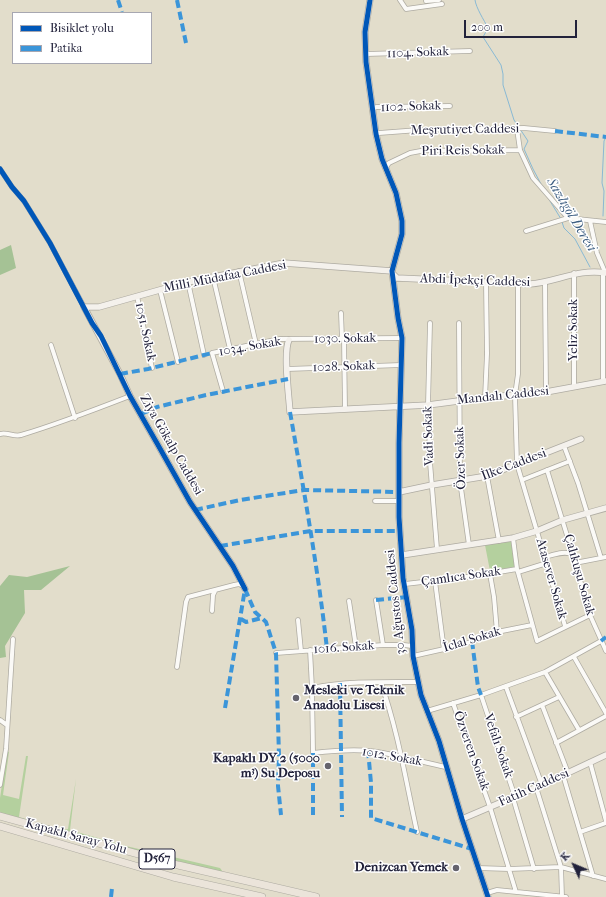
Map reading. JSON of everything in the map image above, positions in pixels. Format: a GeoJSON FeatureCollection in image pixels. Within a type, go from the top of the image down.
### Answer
{"type":"FeatureCollection","features":[{"type":"Feature","properties":{"kind":"highway","name":"Kapaklı Saray Yolu"},"geometry":{"type":"LineString","coordinates":[[0,816],[178,865],[316,897]]}},
{"type":"Feature","properties":{"kind":"highway","name":"Kapaklı Saray Yolu"},"geometry":{"type":"LineString","coordinates":[[0,826],[173,876],[262,897]]}},
{"type":"Feature","properties":{"kind":"street"},"geometry":{"type":"LineString","coordinates":[[370,0],[365,32],[366,54],[376,134],[396,193],[402,221],[402,234],[392,272]]}},
{"type":"Feature","properties":{"kind":"street"},"geometry":{"type":"LineString","coordinates":[[400,0],[406,9],[440,2]]}},
{"type":"Feature","properties":{"kind":"street"},"geometry":{"type":"LineString","coordinates":[[426,1],[431,0],[440,2]]}},
{"type":"Feature","properties":{"kind":"street","name":"1104. Sokak"},"geometry":{"type":"LineString","coordinates":[[366,54],[470,51]]}},
{"type":"Feature","properties":{"kind":"street","name":"1102. Sokak"},"geometry":{"type":"LineString","coordinates":[[373,108],[450,106]]}},
{"type":"Feature","properties":{"kind":"street","name":"Meşrutiyet Caddesi"},"geometry":{"type":"LineString","coordinates":[[376,134],[378,132],[420,130],[524,128],[555,131]]}},
{"type":"Feature","properties":{"kind":"street"},"geometry":{"type":"LineString","coordinates":[[517,129],[520,150],[533,178],[568,218]]}},
{"type":"Feature","properties":{"kind":"street","name":"Piri Reis Sokak"},"geometry":{"type":"LineString","coordinates":[[386,167],[389,163],[410,153],[426,150],[520,150]]}},
{"type":"Feature","properties":{"kind":"street"},"geometry":{"type":"LineString","coordinates":[[0,168],[12,187],[24,201],[50,243],[84,307]]}},
{"type":"Feature","properties":{"kind":"street"},"geometry":{"type":"LineString","coordinates":[[526,231],[568,218],[606,222]]}},
{"type":"Feature","properties":{"kind":"street"},"geometry":{"type":"LineString","coordinates":[[590,221],[597,253],[605,272],[604,382]]}},
{"type":"Feature","properties":{"kind":"street","name":"Milli Müdafaa Caddesi"},"geometry":{"type":"LineString","coordinates":[[84,307],[99,307],[188,282],[284,263],[392,272]]}},
{"type":"Feature","properties":{"kind":"street"},"geometry":{"type":"LineString","coordinates":[[239,271],[256,344]]}},
{"type":"Feature","properties":{"kind":"street","name":"Abdi İpekçi Caddesi"},"geometry":{"type":"LineString","coordinates":[[392,272],[397,278],[518,284],[545,283],[574,273],[589,271],[605,272]]}},
{"type":"Feature","properties":{"kind":"street","name":"30 Ağustos Caddesi"},"geometry":{"type":"LineString","coordinates":[[392,272],[402,338],[398,501],[405,584],[412,630],[412,646],[417,682],[439,741],[462,819],[488,895]]}},
{"type":"Feature","properties":{"kind":"street","name":"Yeliz Sokak"},"geometry":{"type":"LineString","coordinates":[[574,273],[574,387]]}},
{"type":"Feature","properties":{"kind":"street"},"geometry":{"type":"LineString","coordinates":[[213,277],[230,349]]}},
{"type":"Feature","properties":{"kind":"street"},"geometry":{"type":"LineString","coordinates":[[188,282],[204,355]]}},
{"type":"Feature","properties":{"kind":"street"},"geometry":{"type":"LineString","coordinates":[[485,398],[487,354],[486,282]]}},
{"type":"Feature","properties":{"kind":"street"},"geometry":{"type":"LineString","coordinates":[[545,283],[546,392]]}},
{"type":"Feature","properties":{"kind":"street","name":"Atasever Sokak"},"geometry":{"type":"LineString","coordinates":[[518,284],[518,374],[515,396],[517,464],[565,626]]}},
{"type":"Feature","properties":{"kind":"street"},"geometry":{"type":"LineString","coordinates":[[160,290],[178,362]]}},
{"type":"Feature","properties":{"kind":"street","name":"1051. Sokak"},"geometry":{"type":"LineString","coordinates":[[137,296],[152,368]]}},
{"type":"Feature","properties":{"kind":"street","name":"Ziya Gökalp Caddesi"},"geometry":{"type":"LineString","coordinates":[[84,307],[120,374],[130,396],[187,497],[233,566],[244,588]]}},
{"type":"Feature","properties":{"kind":"street"},"geometry":{"type":"LineString","coordinates":[[341,313],[345,366],[345,409]]}},
{"type":"Feature","properties":{"kind":"street","name":"Vadi Sokak"},"geometry":{"type":"LineString","coordinates":[[430,323],[428,405],[430,424],[429,450],[437,549]]}},
{"type":"Feature","properties":{"kind":"street","name":"Özer Sokak"},"geometry":{"type":"LineString","coordinates":[[459,323],[460,481],[469,545]]}},
{"type":"Feature","properties":{"kind":"street","name":"1030. Sokak"},"geometry":{"type":"LineString","coordinates":[[289,340],[402,338]]}},
{"type":"Feature","properties":{"kind":"street"},"geometry":{"type":"LineString","coordinates":[[287,369],[286,355],[289,340]]}},
{"type":"Feature","properties":{"kind":"street","name":"1034. Sokak"},"geometry":{"type":"LineString","coordinates":[[223,391],[212,353],[256,344],[289,340]]}},
{"type":"Feature","properties":{"kind":"street"},"geometry":{"type":"LineString","coordinates":[[51,344],[75,418]]}},
{"type":"Feature","properties":{"kind":"street","name":"1028. Sokak"},"geometry":{"type":"LineString","coordinates":[[287,369],[401,365]]}},
{"type":"Feature","properties":{"kind":"street","name":"Mandalı Caddesi"},"geometry":{"type":"LineString","coordinates":[[287,369],[290,412],[428,405],[546,392],[604,382]]}},
{"type":"Feature","properties":{"kind":"street"},"geometry":{"type":"LineString","coordinates":[[0,434],[18,436],[75,418],[130,396]]}},
{"type":"Feature","properties":{"kind":"street","name":"İlke Caddesi"},"geometry":{"type":"LineString","coordinates":[[399,492],[487,476],[581,439]]}},
{"type":"Feature","properties":{"kind":"street"},"geometry":{"type":"LineString","coordinates":[[564,446],[604,557],[576,563]]}},
{"type":"Feature","properties":{"kind":"street"},"geometry":{"type":"LineString","coordinates":[[522,480],[570,461]]}},
{"type":"Feature","properties":{"kind":"street","name":"Çalıkuşu Sokak"},"geometry":{"type":"LineString","coordinates":[[547,470],[576,563],[590,615],[606,651]]}},
{"type":"Feature","properties":{"kind":"street"},"geometry":{"type":"LineString","coordinates":[[487,476],[499,541]]}},
{"type":"Feature","properties":{"kind":"street"},"geometry":{"type":"LineString","coordinates":[[375,501],[398,501]]}},
{"type":"Feature","properties":{"kind":"street"},"geometry":{"type":"LineString","coordinates":[[402,555],[513,538],[537,531],[563,520],[606,508]]}},
{"type":"Feature","properties":{"kind":"street"},"geometry":{"type":"LineString","coordinates":[[513,538],[517,571],[532,624]]}},
{"type":"Feature","properties":{"kind":"street"},"geometry":{"type":"LineString","coordinates":[[545,557],[570,552],[573,555]]}},
{"type":"Feature","properties":{"kind":"street","name":"Çamlıca Sokak"},"geometry":{"type":"LineString","coordinates":[[405,584],[517,571],[547,563]]}},
{"type":"Feature","properties":{"kind":"street"},"geometry":{"type":"LineString","coordinates":[[490,574],[494,597],[497,632]]}},
{"type":"Feature","properties":{"kind":"street"},"geometry":{"type":"LineString","coordinates":[[435,581],[444,650]]}},
{"type":"Feature","properties":{"kind":"street"},"geometry":{"type":"LineString","coordinates":[[177,667],[186,600],[188,597],[239,584],[244,588]]}},
{"type":"Feature","properties":{"kind":"street"},"geometry":{"type":"LineString","coordinates":[[212,611],[213,595],[215,591]]}},
{"type":"Feature","properties":{"kind":"street"},"geometry":{"type":"LineString","coordinates":[[376,600],[383,645]]}},
{"type":"Feature","properties":{"kind":"street"},"geometry":{"type":"LineString","coordinates":[[349,601],[356,647]]}},
{"type":"Feature","properties":{"kind":"street","name":"Atasever Sokak"},"geometry":{"type":"LineString","coordinates":[[532,624],[537,641],[590,615]]}},
{"type":"Feature","properties":{"kind":"street"},"geometry":{"type":"LineString","coordinates":[[298,620],[301,651]]}},
{"type":"Feature","properties":{"kind":"street","name":"İclal Sokak"},"geometry":{"type":"LineString","coordinates":[[413,656],[444,650],[497,632],[532,624]]}},
{"type":"Feature","properties":{"kind":"street"},"geometry":{"type":"LineString","coordinates":[[0,785],[6,749],[6,725],[13,639]]}},
{"type":"Feature","properties":{"kind":"street"},"geometry":{"type":"LineString","coordinates":[[428,711],[506,687],[545,672],[601,641]]}},
{"type":"Feature","properties":{"kind":"street","name":"1016. Sokak"},"geometry":{"type":"LineString","coordinates":[[276,653],[383,645],[412,646]]}},
{"type":"Feature","properties":{"kind":"street"},"geometry":{"type":"LineString","coordinates":[[310,650],[312,688],[331,684],[417,682]]}},
{"type":"Feature","properties":{"kind":"street"},"geometry":{"type":"LineString","coordinates":[[556,743],[606,714],[574,657]]}},
{"type":"Feature","properties":{"kind":"street"},"geometry":{"type":"LineString","coordinates":[[545,672],[579,730]]}},
{"type":"Feature","properties":{"kind":"street"},"geometry":{"type":"LineString","coordinates":[[381,682],[387,700],[408,785],[417,832]]}},
{"type":"Feature","properties":{"kind":"street"},"geometry":{"type":"LineString","coordinates":[[506,687],[542,785]]}},
{"type":"Feature","properties":{"kind":"street","name":"1012. Sokak"},"geometry":{"type":"LineString","coordinates":[[312,688],[313,753],[368,750],[446,767]]}},
{"type":"Feature","properties":{"kind":"street","name":"Vefalı Sokak"},"geometry":{"type":"LineString","coordinates":[[481,695],[514,797],[534,869]]}},
{"type":"Feature","properties":{"kind":"street"},"geometry":{"type":"LineString","coordinates":[[516,717],[559,697]]}},
{"type":"Feature","properties":{"kind":"street","name":"Özveren Sokak"},"geometry":{"type":"LineString","coordinates":[[453,703],[490,807],[516,892]]}},
{"type":"Feature","properties":{"kind":"street"},"geometry":{"type":"LineString","coordinates":[[542,705],[556,743],[593,876]]}},
{"type":"Feature","properties":{"kind":"street"},"geometry":{"type":"LineString","coordinates":[[0,720],[6,725]]}},
{"type":"Feature","properties":{"kind":"street","name":"Fatih Caddesi"},"geometry":{"type":"LineString","coordinates":[[462,819],[542,785],[606,755]]}},
{"type":"Feature","properties":{"kind":"street"},"geometry":{"type":"LineString","coordinates":[[580,832],[606,822],[590,762]]}},
{"type":"Feature","properties":{"kind":"street"},"geometry":{"type":"LineString","coordinates":[[488,895],[497,890],[563,897],[561,867],[536,787]]}},
{"type":"Feature","properties":{"kind":"street"},"geometry":{"type":"LineString","coordinates":[[478,868],[534,869],[561,867],[606,879]]}},
{"type":"Feature","properties":{"kind":"green space"},"geometry":{"type":"Polygon","coordinates":[[[11,245],[16,268],[0,275],[0,250],[11,245]]]}},
{"type":"Feature","properties":{"kind":"green space"},"geometry":{"type":"Polygon","coordinates":[[[511,541],[515,567],[490,571],[485,545],[511,541]]]}},
{"type":"Feature","properties":{"kind":"green space"},"geometry":{"type":"Polygon","coordinates":[[[70,566],[41,590],[24,590],[25,613],[5,646],[6,657],[0,658],[0,586],[9,575],[27,577],[70,566]]]}},
{"type":"Feature","properties":{"kind":"green space"},"geometry":{"type":"Polygon","coordinates":[[[7,751],[9,752],[3,795],[19,799],[26,756],[28,756],[19,817],[64,830],[68,829],[76,779],[70,830],[126,846],[220,868],[223,872],[264,881],[239,878],[0,813],[0,798],[7,751]]]}},
{"type":"Feature","properties":{"kind":"waterway","name":"Sazlıgöl Deresi"},"geometry":{"type":"LineString","coordinates":[[475,0],[478,10],[488,28],[483,37],[501,65],[503,85],[514,120],[518,126]]}},
{"type":"Feature","properties":{"kind":"waterway","name":"Sazlıgöl Deresi"},"geometry":{"type":"LineString","coordinates":[[520,129],[528,141],[524,149],[541,184]]}},
{"type":"Feature","properties":{"kind":"waterway"},"geometry":{"type":"LineString","coordinates":[[603,216],[604,191],[602,183],[604,141],[606,137]]}},
{"type":"Feature","properties":{"kind":"waterway","name":"Sazlıgöl Deresi"},"geometry":{"type":"LineString","coordinates":[[550,201],[561,219]]}},
{"type":"Feature","properties":{"kind":"waterway","name":"Sazlıgöl Deresi"},"geometry":{"type":"LineString","coordinates":[[562,222],[564,228],[575,239],[590,267]]}},
{"type":"Feature","properties":{"kind":"marked path"},"geometry":{"type":"LineString","coordinates":[[118,0],[122,12]]}},
{"type":"Feature","properties":{"kind":"marked path"},"geometry":{"type":"LineString","coordinates":[[177,0],[186,43]]}},
{"type":"Feature","properties":{"kind":"marked path"},"geometry":{"type":"LineString","coordinates":[[555,131],[606,137]]}},
{"type":"Feature","properties":{"kind":"marked path"},"geometry":{"type":"LineString","coordinates":[[120,374],[148,369],[212,353]]}},
{"type":"Feature","properties":{"kind":"marked path"},"geometry":{"type":"LineString","coordinates":[[141,414],[157,407],[206,395],[288,379]]}},
{"type":"Feature","properties":{"kind":"marked path"},"geometry":{"type":"LineString","coordinates":[[290,412],[315,560],[327,649]]}},
{"type":"Feature","properties":{"kind":"marked path"},"geometry":{"type":"LineString","coordinates":[[195,510],[240,500],[304,490],[399,492]]}},
{"type":"Feature","properties":{"kind":"marked path"},"geometry":{"type":"LineString","coordinates":[[220,546],[311,531],[400,531]]}},
{"type":"Feature","properties":{"kind":"marked path"},"geometry":{"type":"LineString","coordinates":[[245,589],[255,612],[266,622],[276,653],[279,756],[278,786],[281,815]]}},
{"type":"Feature","properties":{"kind":"marked path"},"geometry":{"type":"LineString","coordinates":[[225,708],[245,589]]}},
{"type":"Feature","properties":{"kind":"marked path"},"geometry":{"type":"LineString","coordinates":[[376,600],[407,597]]}},
{"type":"Feature","properties":{"kind":"marked path"},"geometry":{"type":"LineString","coordinates":[[241,619],[246,622],[262,618]]}},
{"type":"Feature","properties":{"kind":"marked path"},"geometry":{"type":"LineString","coordinates":[[601,641],[606,637]]}},
{"type":"Feature","properties":{"kind":"marked path"},"geometry":{"type":"LineString","coordinates":[[472,641],[478,687],[481,695]]}},
{"type":"Feature","properties":{"kind":"marked path"},"geometry":{"type":"LineString","coordinates":[[340,683],[342,817]]}},
{"type":"Feature","properties":{"kind":"marked path"},"geometry":{"type":"LineString","coordinates":[[368,750],[371,783],[371,818],[472,849]]}},
{"type":"Feature","properties":{"kind":"marked path"},"geometry":{"type":"LineString","coordinates":[[313,753],[313,815]]}},
{"type":"Feature","properties":{"kind":"marked path"},"geometry":{"type":"LineString","coordinates":[[111,897],[112,888]]}},
{"type":"Feature","properties":{"kind":"cycle path"},"geometry":{"type":"LineString","coordinates":[[370,0],[365,32],[366,62],[376,134],[382,159],[396,193],[402,221],[402,234],[392,271],[402,338],[399,443],[399,517],[403,578],[412,630],[413,656],[421,695],[439,741],[462,819],[488,897]]}},
{"type":"Feature","properties":{"kind":"cycle path"},"geometry":{"type":"LineString","coordinates":[[0,169],[24,201],[50,243],[92,323],[101,336],[130,396],[190,502],[233,566],[245,589]]}},
{"type":"Feature","properties":{"kind":"place","name":"Mesleki ve Teknik Anadolu Lisesi"},"geometry":{"type":"Point","coordinates":[296,698]}},
{"type":"Feature","properties":{"kind":"place","name":"Kapaklı DY 2 (5000 m³) Su Deposu"},"geometry":{"type":"Point","coordinates":[328,766]}},
{"type":"Feature","properties":{"kind":"place","name":"Denizcan Yemek"},"geometry":{"type":"Point","coordinates":[456,868]}}]}
